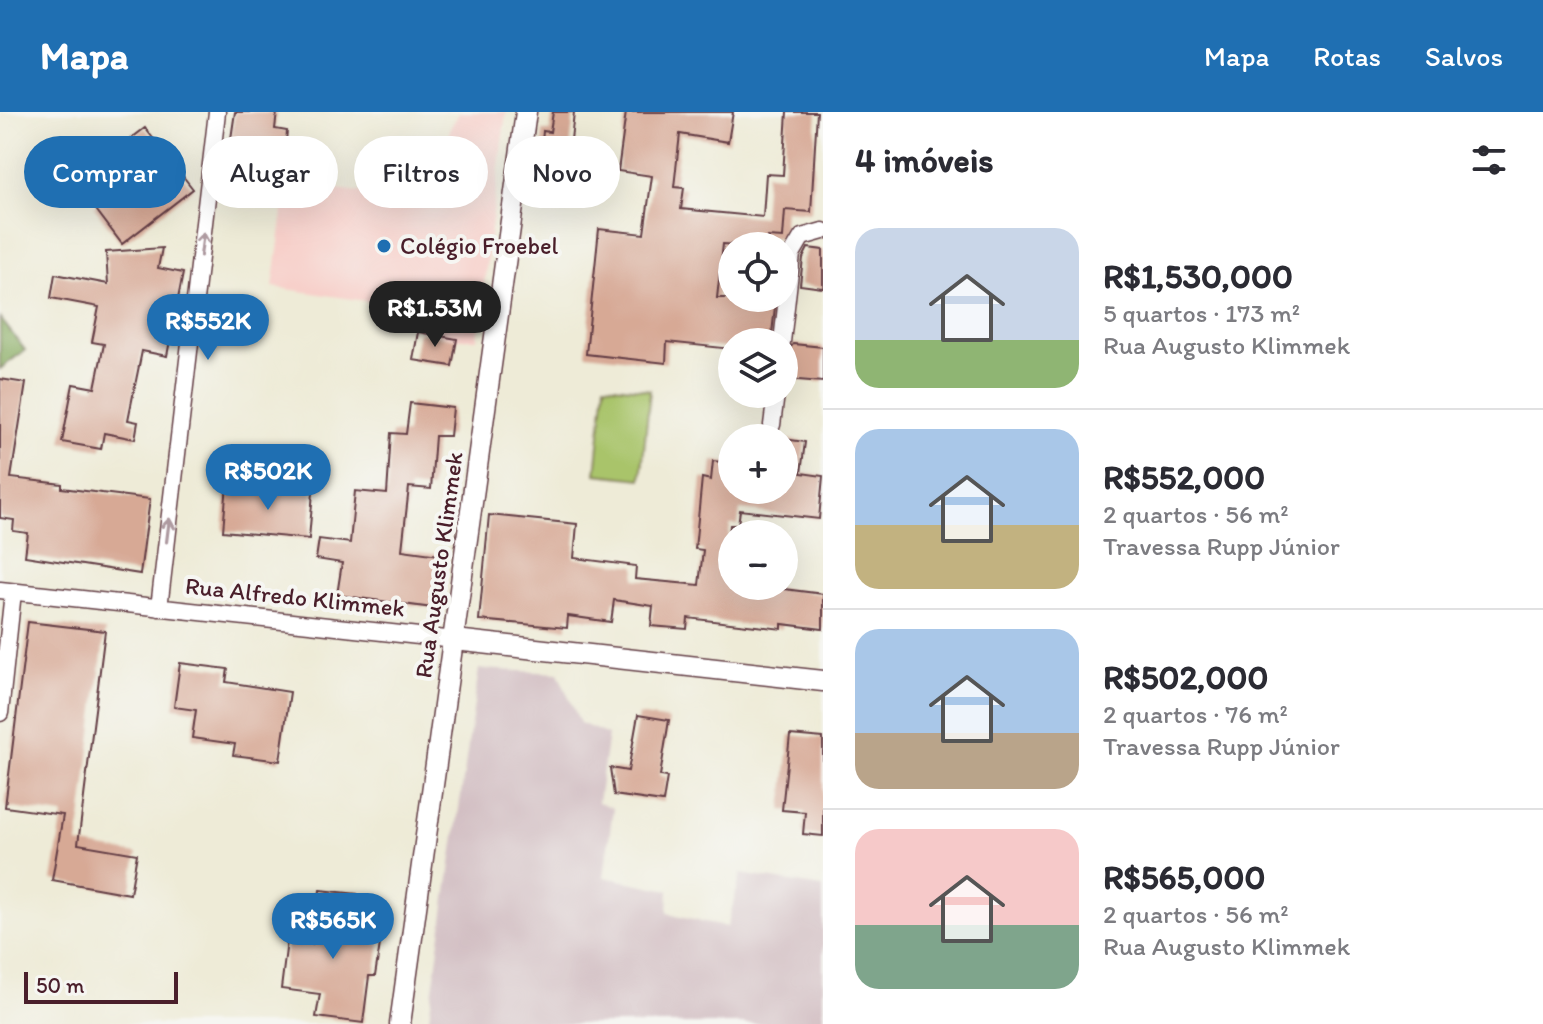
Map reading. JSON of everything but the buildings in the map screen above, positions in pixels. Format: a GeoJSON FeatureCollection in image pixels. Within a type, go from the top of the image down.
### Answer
{"type":"FeatureCollection","features":[{"type":"Feature","properties":{"kind":"street"},"geometry":{"type":"LineString","coordinates":[[159,608],[217,112]]}},
{"type":"Feature","properties":{"kind":"street","name":"Rua Augusto Klimmek"},"geometry":{"type":"LineString","coordinates":[[400,1024],[526,112]]}},
{"type":"Feature","properties":{"kind":"street"},"geometry":{"type":"LineString","coordinates":[[784,328],[795,244],[812,232],[823,231]]}},
{"type":"Feature","properties":{"kind":"street"},"geometry":{"type":"LineString","coordinates":[[0,713],[6,591]]}},
{"type":"Feature","properties":{"kind":"street","name":"Rua Alfredo Klimmek"},"geometry":{"type":"LineString","coordinates":[[6,591],[823,681]]}},
{"type":"Feature","properties":{"kind":"shaded area","name":"Colégio Froebel"},"geometry":{"type":"Polygon","coordinates":[[[460,112],[506,112],[477,339],[457,339],[419,330],[418,309],[273,287],[284,208],[338,208],[338,189],[354,191],[354,208],[488,208],[488,136],[449,136],[450,128],[460,112]]]}},
{"type":"Feature","properties":{"kind":"shaded area"},"geometry":{"type":"Polygon","coordinates":[[[479,669],[558,673],[580,723],[608,735],[598,802],[613,808],[604,877],[669,890],[668,913],[727,927],[741,874],[823,887],[823,1024],[428,1024],[479,669]]]}},
{"type":"Feature","properties":{"kind":"green space"},"geometry":{"type":"Polygon","coordinates":[[[0,318],[25,350],[0,369],[0,318]]]}},
{"type":"Feature","properties":{"kind":"green space"},"geometry":{"type":"Polygon","coordinates":[[[605,385],[650,390],[641,479],[596,474],[605,385]]]}},
{"type":"Feature","properties":{"kind":"place","name":"Colégio Froebel"},"geometry":{"type":"Point","coordinates":[384,246]}}]}
